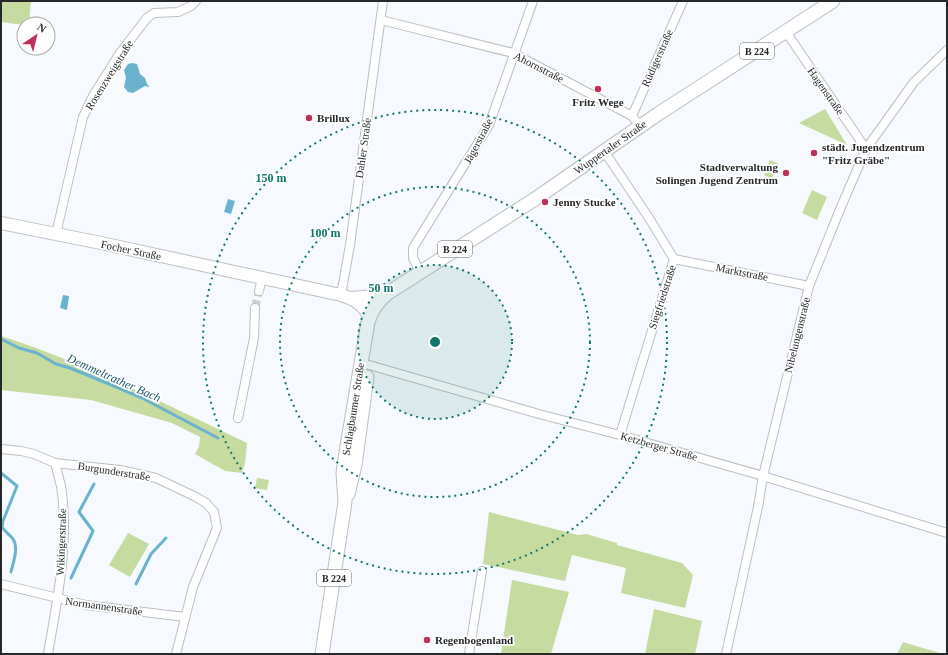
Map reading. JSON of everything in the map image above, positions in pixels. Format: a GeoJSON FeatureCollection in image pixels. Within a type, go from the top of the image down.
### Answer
{"type":"FeatureCollection","features":[{"type":"Feature","properties":{"kind":"main road","name":"Wuppertaler Straße"},"geometry":{"type":"LineString","coordinates":[[388,293],[522,207],[604,151],[636,121],[786,32],[832,1]]}},
{"type":"Feature","properties":{"kind":"main road","name":"Focher Straße"},"geometry":{"type":"LineString","coordinates":[[1,223],[346,296],[377,296],[388,293]]}},
{"type":"Feature","properties":{"kind":"main road","name":"Schlagbaumer Straße"},"geometry":{"type":"LineString","coordinates":[[345,502],[343,473],[360,363],[370,316],[376,304],[388,293]]}},
{"type":"Feature","properties":{"kind":"main road","name":"Schlagbaumer Straße"},"geometry":{"type":"LineString","coordinates":[[322,654],[345,502],[350,489],[355,465],[374,334],[383,302],[388,293]]}},
{"type":"Feature","properties":{"kind":"main road","name":"Focher Straße"},"geometry":{"type":"LineString","coordinates":[[346,296],[360,303],[370,316]]}},
{"type":"Feature","properties":{"kind":"main road","name":"Schlagbaumer Straße"},"geometry":{"type":"LineString","coordinates":[[370,316],[373,323],[374,334]]}},
{"type":"Feature","properties":{"kind":"street","name":"Rosenzweigstraße"},"geometry":{"type":"LineString","coordinates":[[56,234],[83,117],[93,96],[120,53],[147,18],[154,13],[178,12],[196,1]]}},
{"type":"Feature","properties":{"kind":"street","name":"Dahler Straße"},"geometry":{"type":"LineString","coordinates":[[346,296],[350,245],[383,1]]}},
{"type":"Feature","properties":{"kind":"street","name":"Jägerstraße"},"geometry":{"type":"LineString","coordinates":[[420,272],[413,258],[414,248],[489,125],[532,1]]}},
{"type":"Feature","properties":{"kind":"street","name":"Rüdigerstraße"},"geometry":{"type":"LineString","coordinates":[[636,121],[683,1]]}},
{"type":"Feature","properties":{"kind":"street","name":"Ahornstraße"},"geometry":{"type":"LineString","coordinates":[[381,20],[513,53],[636,121]]}},
{"type":"Feature","properties":{"kind":"street","name":"Hagenstraße"},"geometry":{"type":"LineString","coordinates":[[786,32],[866,149]]}},
{"type":"Feature","properties":{"kind":"street","name":"Nibelungenstraße"},"geometry":{"type":"LineString","coordinates":[[726,654],[758,507],[763,476],[809,286],[866,149],[914,82],[947,50]]}},
{"type":"Feature","properties":{"kind":"street","name":"Siegfriedstraße"},"geometry":{"type":"LineString","coordinates":[[604,151],[649,218],[674,260],[620,435]]}},
{"type":"Feature","properties":{"kind":"street","name":"Marktstraße"},"geometry":{"type":"LineString","coordinates":[[674,260],[809,286]]}},
{"type":"Feature","properties":{"kind":"street"},"geometry":{"type":"LineString","coordinates":[[259,291],[262,278]]}},
{"type":"Feature","properties":{"kind":"street"},"geometry":{"type":"LineString","coordinates":[[238,418],[254,338],[255,308]]}},
{"type":"Feature","properties":{"kind":"street","name":"Ketzberger Straße"},"geometry":{"type":"LineString","coordinates":[[369,365],[763,476],[947,533]]}},
{"type":"Feature","properties":{"kind":"street","name":"Burgunderstraße"},"geometry":{"type":"LineString","coordinates":[[1,449],[21,451],[55,463],[120,470],[156,478],[196,497],[206,503],[214,512],[217,528],[192,587],[176,654]]}},
{"type":"Feature","properties":{"kind":"street","name":"Wikingerstraße"},"geometry":{"type":"LineString","coordinates":[[48,654],[57,599],[64,524],[61,487],[55,463]]}},
{"type":"Feature","properties":{"kind":"street"},"geometry":{"type":"LineString","coordinates":[[469,654],[482,571]]}},
{"type":"Feature","properties":{"kind":"street","name":"Normannenstraße"},"geometry":{"type":"LineString","coordinates":[[1,584],[86,606],[185,617]]}},
{"type":"Feature","properties":{"kind":"green space"},"geometry":{"type":"Polygon","coordinates":[[[1,1],[31,1],[30,16],[16,16],[16,24],[1,22],[1,1]]]}},
{"type":"Feature","properties":{"kind":"green space"},"geometry":{"type":"Polygon","coordinates":[[[825,109],[847,145],[799,123],[825,109]]]}},
{"type":"Feature","properties":{"kind":"green space"},"geometry":{"type":"Polygon","coordinates":[[[770,160],[779,164],[772,179],[764,175],[770,160]]]}},
{"type":"Feature","properties":{"kind":"green space"},"geometry":{"type":"Polygon","coordinates":[[[812,190],[827,197],[817,220],[802,213],[812,190]]]}},
{"type":"Feature","properties":{"kind":"green space"},"geometry":{"type":"Polygon","coordinates":[[[1,336],[95,372],[247,443],[245,463],[242,473],[225,471],[195,454],[199,446],[200,437],[172,423],[91,400],[1,390],[1,336]]]}},
{"type":"Feature","properties":{"kind":"green space"},"geometry":{"type":"Polygon","coordinates":[[[257,478],[269,480],[267,490],[255,488],[257,478]]]}},
{"type":"Feature","properties":{"kind":"green space"},"geometry":{"type":"Polygon","coordinates":[[[489,512],[578,535],[586,534],[617,543],[617,545],[682,563],[693,575],[685,608],[621,593],[626,568],[572,555],[565,581],[483,564],[489,512]]]}},
{"type":"Feature","properties":{"kind":"green space"},"geometry":{"type":"Polygon","coordinates":[[[128,533],[149,544],[130,577],[109,565],[128,533]]]}},
{"type":"Feature","properties":{"kind":"green space"},"geometry":{"type":"Polygon","coordinates":[[[512,580],[569,592],[551,654],[501,654],[512,580]]]}},
{"type":"Feature","properties":{"kind":"green space"},"geometry":{"type":"Polygon","coordinates":[[[654,609],[702,621],[695,654],[645,654],[654,609]]]}},
{"type":"Feature","properties":{"kind":"green space"},"geometry":{"type":"Polygon","coordinates":[[[903,642],[943,654],[897,654],[903,642]]]}},
{"type":"Feature","properties":{"kind":"water"},"geometry":{"type":"Polygon","coordinates":[[[128,64],[137,64],[140,74],[145,78],[150,87],[145,86],[133,93],[128,92],[124,87],[126,78],[124,70],[128,64]]]}},
{"type":"Feature","properties":{"kind":"water"},"geometry":{"type":"Polygon","coordinates":[[[228,199],[235,201],[231,214],[224,212],[228,199]]]}},
{"type":"Feature","properties":{"kind":"water"},"geometry":{"type":"Polygon","coordinates":[[[63,295],[69,296],[67,310],[60,308],[63,295]]]}},
{"type":"Feature","properties":{"kind":"waterway","name":"Demmeltrather Bach"},"geometry":{"type":"LineString","coordinates":[[1,339],[19,348],[37,353],[56,364],[70,368],[142,398],[218,438]]}},
{"type":"Feature","properties":{"kind":"waterway"},"geometry":{"type":"LineString","coordinates":[[1,473],[17,486],[2,527],[13,539],[16,547],[11,572]]}},
{"type":"Feature","properties":{"kind":"waterway"},"geometry":{"type":"LineString","coordinates":[[71,578],[93,531],[79,512],[94,484]]}},
{"type":"Feature","properties":{"kind":"waterway"},"geometry":{"type":"LineString","coordinates":[[136,584],[151,554],[166,538]]}},
{"type":"Feature","properties":{"kind":"tunnel"},"geometry":{"type":"LineString","coordinates":[[255,308],[259,291]]}},
{"type":"Feature","properties":{"kind":"place","name":"Fritz Wege"},"geometry":{"type":"Point","coordinates":[598,89]}},
{"type":"Feature","properties":{"kind":"place","name":"Brillux"},"geometry":{"type":"Point","coordinates":[309,118]}},
{"type":"Feature","properties":{"kind":"place","name":"städt. Jugendzentrum \"Fritz Gräbe\""},"geometry":{"type":"Point","coordinates":[814,153]}},
{"type":"Feature","properties":{"kind":"place","name":"Stadtverwaltung Solingen Jugend Zentrum"},"geometry":{"type":"Point","coordinates":[786,173]}},
{"type":"Feature","properties":{"kind":"place","name":"Jenny Stucke"},"geometry":{"type":"Point","coordinates":[545,202]}},
{"type":"Feature","properties":{"kind":"place","name":"Regenbogenland"},"geometry":{"type":"Point","coordinates":[427,640]}}]}
